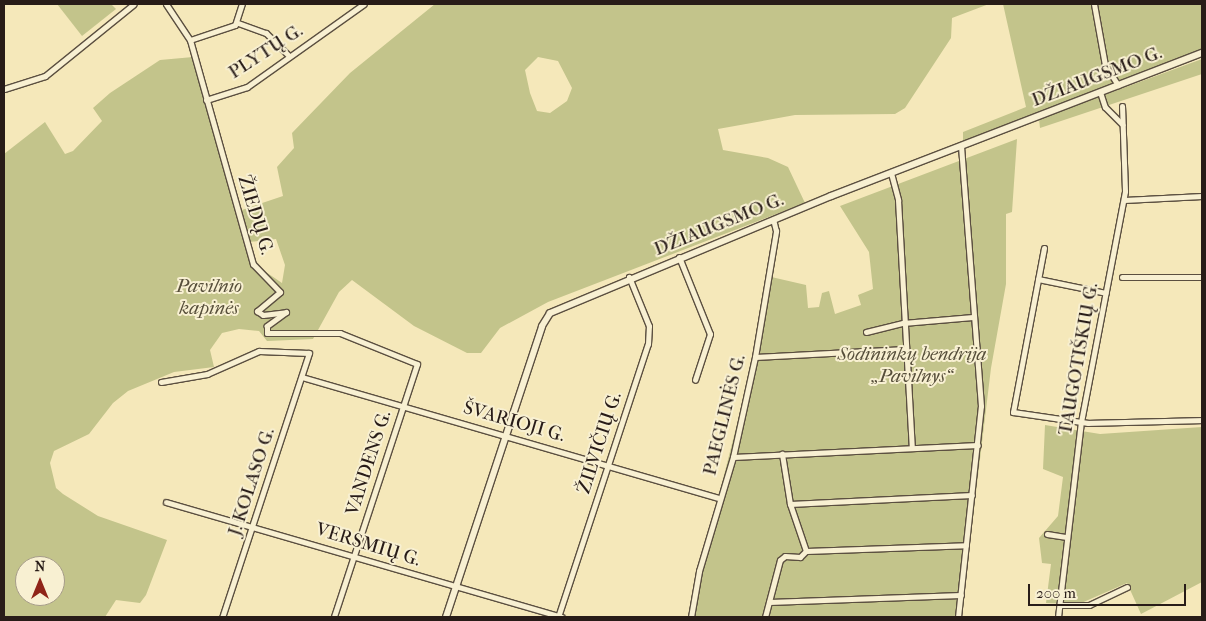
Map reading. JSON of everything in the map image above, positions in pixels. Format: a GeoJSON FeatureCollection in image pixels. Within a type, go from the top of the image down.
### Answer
{"type":"FeatureCollection","features":[{"type":"Feature","properties":{"kind":"street"},"geometry":{"type":"LineString","coordinates":[[4,89],[45,76],[134,4]]}},
{"type":"Feature","properties":{"kind":"street","name":"ŽIEDŲ G."},"geometry":{"type":"LineString","coordinates":[[166,4],[190,40],[253,264],[280,292],[258,313],[286,312],[267,326],[267,333],[340,332],[416,363],[414,374]]}},
{"type":"Feature","properties":{"kind":"street"},"geometry":{"type":"LineString","coordinates":[[238,23],[242,4]]}},
{"type":"Feature","properties":{"kind":"street","name":"PLYTŲ G."},"geometry":{"type":"LineString","coordinates":[[206,100],[247,87],[364,4]]}},
{"type":"Feature","properties":{"kind":"street"},"geometry":{"type":"LineString","coordinates":[[1094,4],[1105,65],[1118,85]]}},
{"type":"Feature","properties":{"kind":"street"},"geometry":{"type":"LineString","coordinates":[[190,40],[238,23],[266,33],[289,56]]}},
{"type":"Feature","properties":{"kind":"street","name":"DŽIAUGSMO G."},"geometry":{"type":"LineString","coordinates":[[446,617],[547,316],[630,277],[773,219],[1202,53]]}},
{"type":"Feature","properties":{"kind":"street"},"geometry":{"type":"LineString","coordinates":[[1100,92],[1105,107],[1123,125]]}},
{"type":"Feature","properties":{"kind":"street","name":"TAUGOTIŠKIŲ G."},"geometry":{"type":"LineString","coordinates":[[1058,617],[1081,422],[1124,200],[1122,106]]}},
{"type":"Feature","properties":{"kind":"street"},"geometry":{"type":"LineString","coordinates":[[958,617],[981,406],[972,317],[961,146]]}},
{"type":"Feature","properties":{"kind":"street"},"geometry":{"type":"LineString","coordinates":[[891,173],[898,200],[912,447]]}},
{"type":"Feature","properties":{"kind":"street"},"geometry":{"type":"LineString","coordinates":[[1124,200],[1202,196]]}},
{"type":"Feature","properties":{"kind":"street","name":"PAEGLINĖS G."},"geometry":{"type":"LineString","coordinates":[[691,617],[718,498],[733,457],[756,357],[776,234],[773,219]]}},
{"type":"Feature","properties":{"kind":"street"},"geometry":{"type":"LineString","coordinates":[[1044,248],[1013,412],[1081,422],[1202,420]]}},
{"type":"Feature","properties":{"kind":"street"},"geometry":{"type":"LineString","coordinates":[[679,257],[710,334],[695,380]]}},
{"type":"Feature","properties":{"kind":"street","name":"ŽILVIČIŲ G."},"geometry":{"type":"LineString","coordinates":[[560,617],[649,337],[630,277]]}},
{"type":"Feature","properties":{"kind":"street"},"geometry":{"type":"LineString","coordinates":[[1122,277],[1202,277]]}},
{"type":"Feature","properties":{"kind":"street"},"geometry":{"type":"LineString","coordinates":[[1038,279],[1106,292]]}},
{"type":"Feature","properties":{"kind":"street"},"geometry":{"type":"LineString","coordinates":[[866,332],[904,323],[972,317]]}},
{"type":"Feature","properties":{"kind":"street"},"geometry":{"type":"LineString","coordinates":[[756,357],[906,349]]}},
{"type":"Feature","properties":{"kind":"street","name":"J. KOLASO G."},"geometry":{"type":"LineString","coordinates":[[161,382],[207,374],[259,351],[302,350],[309,355],[222,617]]}},
{"type":"Feature","properties":{"kind":"street","name":"VANDENS G."},"geometry":{"type":"LineString","coordinates":[[334,617],[414,374]]}},
{"type":"Feature","properties":{"kind":"street","name":"ŠVARIOJI G."},"geometry":{"type":"LineString","coordinates":[[302,377],[718,498]]}},
{"type":"Feature","properties":{"kind":"street"},"geometry":{"type":"LineString","coordinates":[[733,457],[978,445]]}},
{"type":"Feature","properties":{"kind":"street"},"geometry":{"type":"LineString","coordinates":[[782,454],[790,504],[806,550]]}},
{"type":"Feature","properties":{"kind":"street"},"geometry":{"type":"LineString","coordinates":[[790,504],[972,495]]}},
{"type":"Feature","properties":{"kind":"street","name":"VERSMIŲ G."},"geometry":{"type":"LineString","coordinates":[[166,502],[560,617]]}},
{"type":"Feature","properties":{"kind":"street"},"geometry":{"type":"LineString","coordinates":[[1047,534],[1067,537]]}},
{"type":"Feature","properties":{"kind":"street"},"geometry":{"type":"LineString","coordinates":[[765,617],[783,557],[800,557],[806,550],[966,545]]}},
{"type":"Feature","properties":{"kind":"street"},"geometry":{"type":"LineString","coordinates":[[1060,605],[1089,605],[1127,587]]}},
{"type":"Feature","properties":{"kind":"street"},"geometry":{"type":"LineString","coordinates":[[769,602],[961,595]]}},
{"type":"Feature","properties":{"kind":"green space"},"geometry":{"type":"Polygon","coordinates":[[[57,4],[111,4],[116,9],[82,36],[57,4]]]}},
{"type":"Feature","properties":{"kind":"green space","name":"Pavilnio kapinės"},"geometry":{"type":"Polygon","coordinates":[[[435,4],[989,4],[952,18],[951,38],[905,108],[895,114],[795,115],[718,129],[723,150],[768,158],[788,167],[805,203],[548,302],[500,328],[481,353],[467,353],[414,326],[352,280],[339,292],[313,339],[267,341],[259,331],[239,329],[222,333],[210,350],[214,367],[174,372],[128,391],[113,403],[89,434],[54,451],[50,463],[56,488],[63,494],[98,516],[167,540],[146,595],[140,603],[116,600],[105,617],[4,617],[4,154],[45,122],[65,154],[73,151],[102,121],[93,108],[110,93],[160,60],[193,57],[236,212],[283,196],[277,167],[294,148],[292,133],[350,73],[435,4]],[[538,57],[525,70],[530,93],[537,111],[550,113],[567,101],[572,88],[558,61],[538,57]],[[276,239],[249,242],[257,266],[282,283],[285,265],[276,239]]]}},
{"type":"Feature","properties":{"kind":"green space"},"geometry":{"type":"Polygon","coordinates":[[[1003,4],[1202,4],[1202,49],[963,141],[963,132],[1026,107],[1003,4]]]}},
{"type":"Feature","properties":{"kind":"green space"},"geometry":{"type":"Polygon","coordinates":[[[1202,59],[1202,74],[1040,128],[1039,119],[1202,59]]]}},
{"type":"Feature","properties":{"kind":"green space","name":"Sodininkų bendrija „Pavilnys“"},"geometry":{"type":"Polygon","coordinates":[[[1017,139],[1012,212],[1006,214],[1006,284],[991,368],[961,617],[688,617],[753,361],[767,276],[806,285],[808,308],[819,307],[822,293],[829,291],[835,314],[861,305],[858,295],[873,289],[869,252],[840,206],[1017,139]]]}},
{"type":"Feature","properties":{"kind":"green space"},"geometry":{"type":"Polygon","coordinates":[[[1045,425],[1100,434],[1202,427],[1202,582],[1141,614],[1127,583],[1079,604],[1046,603],[1051,564],[1042,563],[1039,538],[1058,516],[1063,477],[1043,469],[1045,425]]]}}]}
